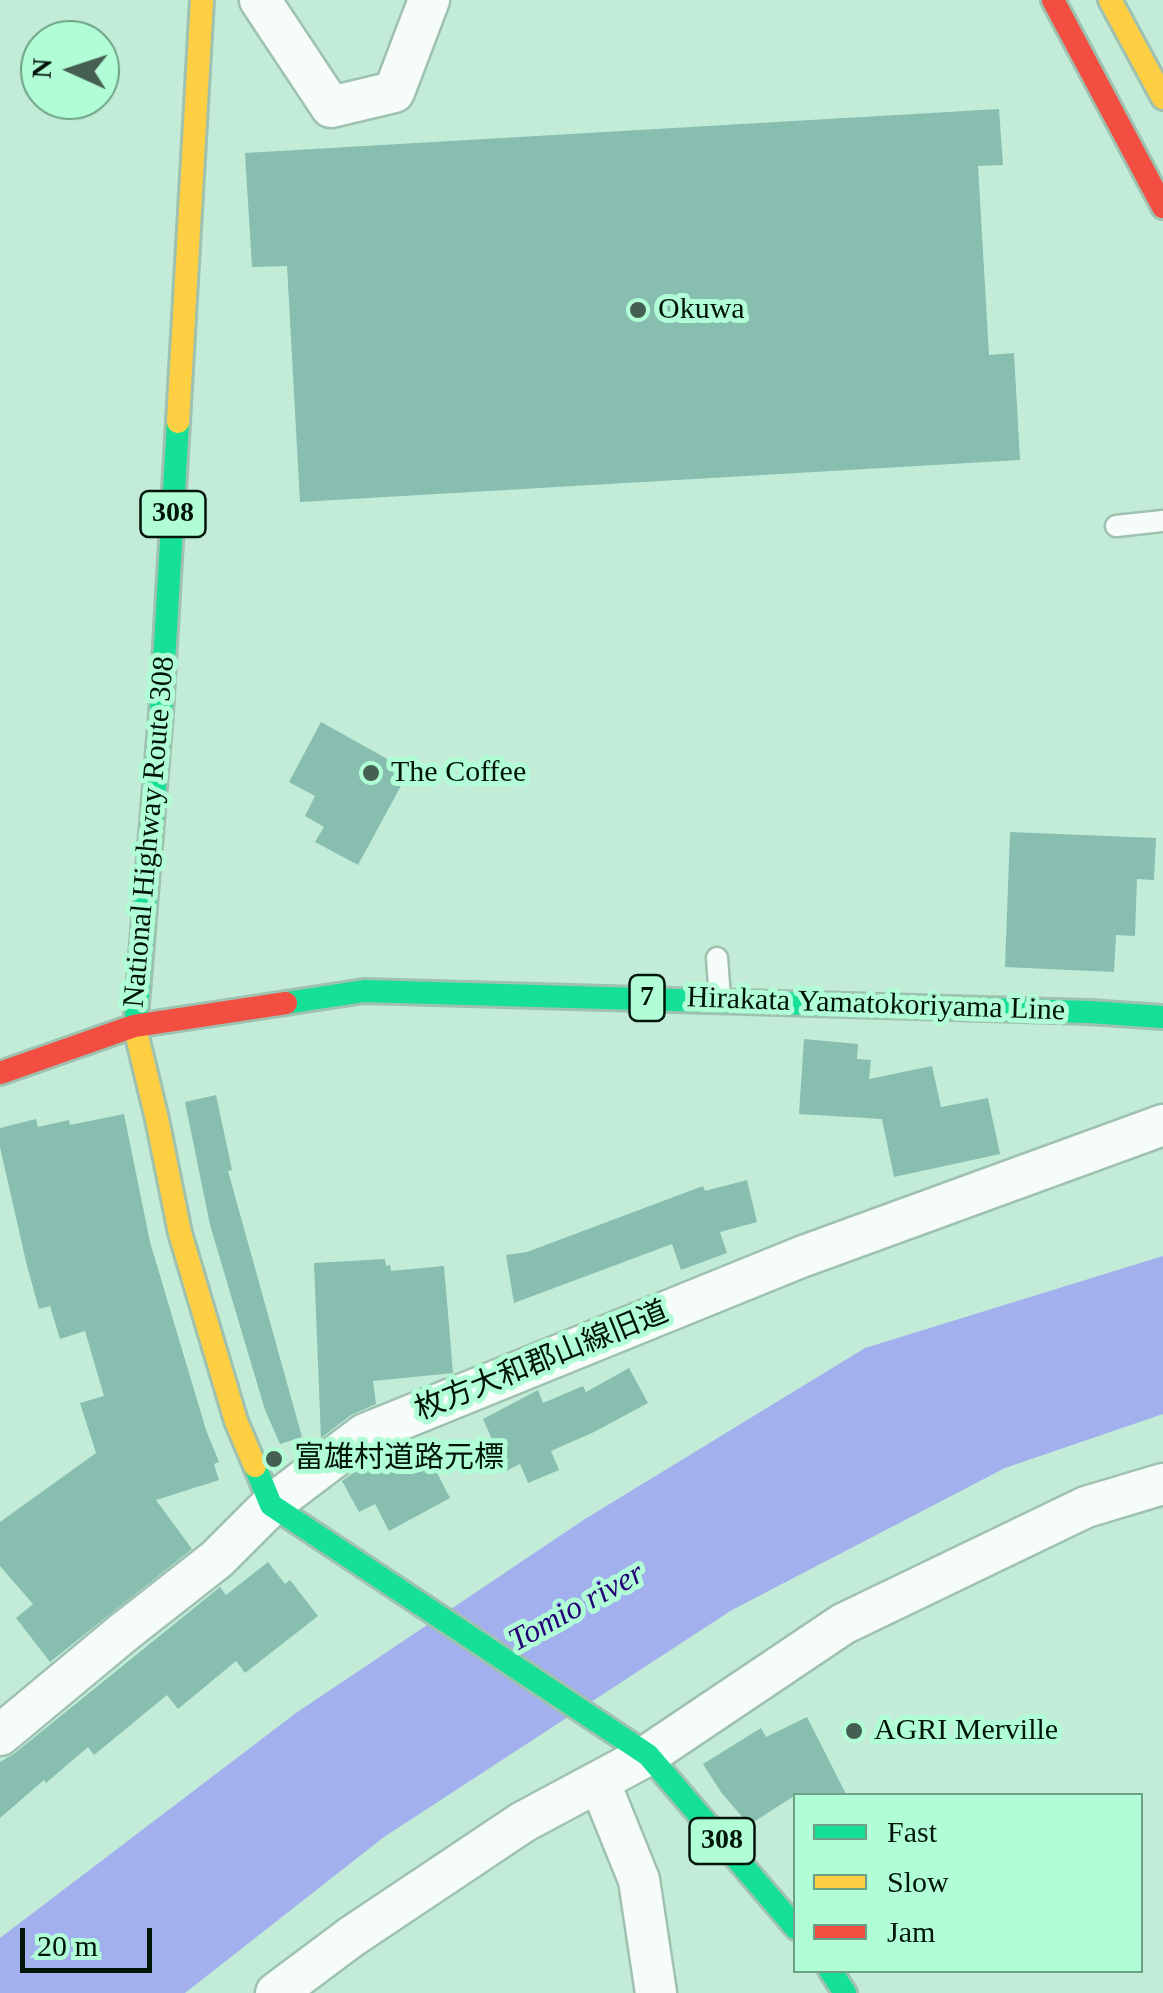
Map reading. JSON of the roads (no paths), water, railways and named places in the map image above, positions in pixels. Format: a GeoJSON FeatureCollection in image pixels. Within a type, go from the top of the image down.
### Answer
{"type":"FeatureCollection","features":[{"type":"Feature","properties":{"kind":"main road","name":"National Highway Route 308"},"geometry":{"type":"LineString","coordinates":[[202,0],[176,578],[134,1026],[158,1119],[180,1234],[236,1421],[272,1506]]}},
{"type":"Feature","properties":{"kind":"main road"},"geometry":{"type":"LineString","coordinates":[[1053,0],[1163,207]]}},
{"type":"Feature","properties":{"kind":"main road"},"geometry":{"type":"LineString","coordinates":[[1110,0],[1163,98]]}},
{"type":"Feature","properties":{"kind":"main road","name":"Hirakata Yamatokoriyama Line"},"geometry":{"type":"LineString","coordinates":[[0,1073],[134,1026],[364,991],[1089,1012],[1163,1018]]}},
{"type":"Feature","properties":{"kind":"main road","name":"308"},"geometry":{"type":"LineString","coordinates":[[272,1506],[648,1755],[793,1924]]}},
{"type":"Feature","properties":{"kind":"street"},"geometry":{"type":"LineString","coordinates":[[260,0],[331,107],[394,92],[429,0]]}},
{"type":"Feature","properties":{"kind":"street","name":"枚方大和郡山線旧道"},"geometry":{"type":"LineString","coordinates":[[0,1735],[218,1559],[272,1506],[365,1434],[801,1258],[1163,1126]]}},
{"type":"Feature","properties":{"kind":"street"},"geometry":{"type":"LineString","coordinates":[[276,1993],[351,1937],[522,1822],[648,1755],[843,1624],[1086,1507],[1163,1484]]}},
{"type":"Feature","properties":{"kind":"street"},"geometry":{"type":"LineString","coordinates":[[599,1781],[639,1880],[656,1993]]}},
{"type":"Feature","properties":{"kind":"lane"},"geometry":{"type":"LineString","coordinates":[[1116,526],[1163,520]]}},
{"type":"Feature","properties":{"kind":"lane"},"geometry":{"type":"LineString","coordinates":[[717,958],[720,1000]]}},
{"type":"Feature","properties":{"kind":"water","name":"Tomio river"},"geometry":{"type":"Polygon","coordinates":[[[1163,1256],[1163,1414],[1005,1468],[732,1610],[384,1837],[185,1993],[0,1993],[0,1938],[296,1713],[585,1519],[865,1348],[1163,1256]]]}},
{"type":"Feature","properties":{"kind":"place","name":"Okuwa"},"geometry":{"type":"Point","coordinates":[638,310]}},
{"type":"Feature","properties":{"kind":"place","name":"The Coffee"},"geometry":{"type":"Point","coordinates":[371,773]}},
{"type":"Feature","properties":{"kind":"place","name":"富雄村道路元標"},"geometry":{"type":"Point","coordinates":[274,1459]}},
{"type":"Feature","properties":{"kind":"place","name":"AGRI Merville"},"geometry":{"type":"Point","coordinates":[854,1731]}}]}
